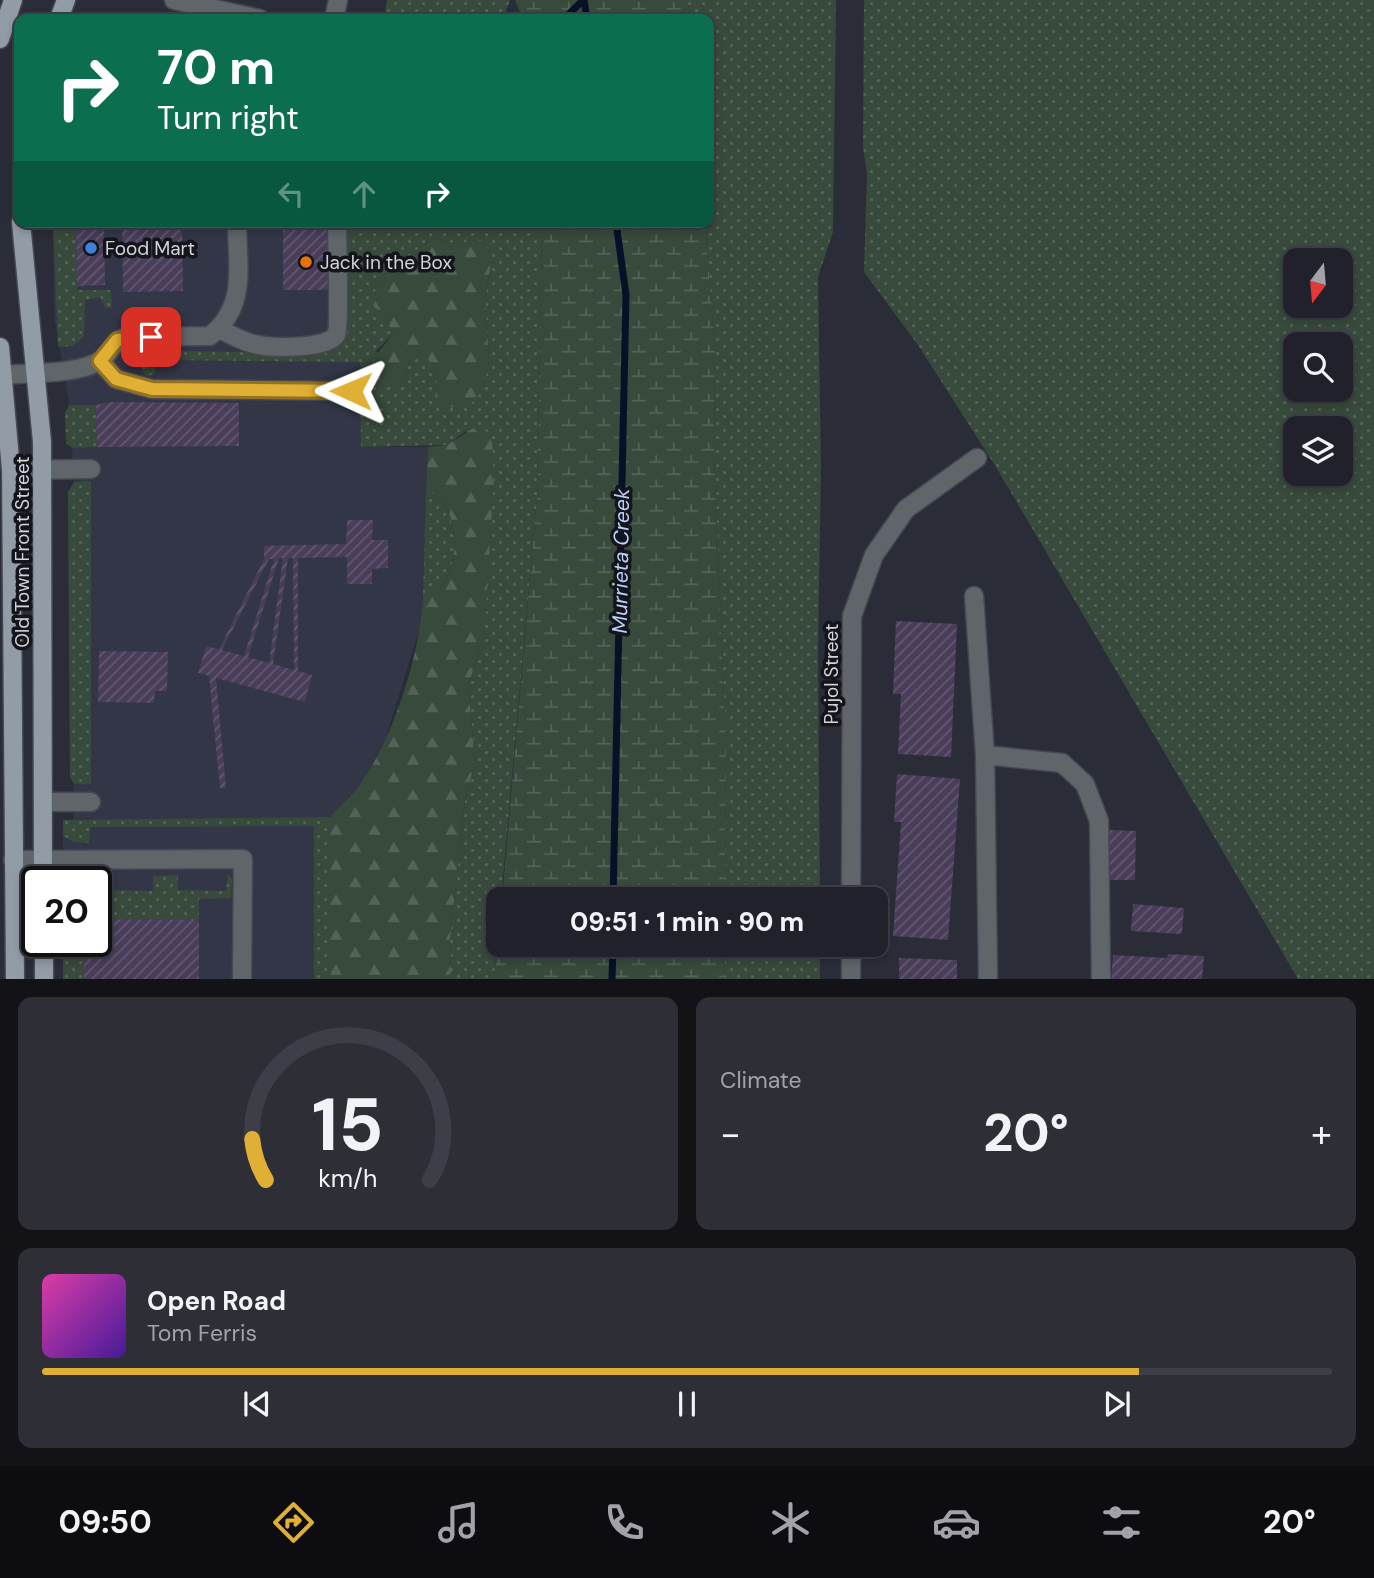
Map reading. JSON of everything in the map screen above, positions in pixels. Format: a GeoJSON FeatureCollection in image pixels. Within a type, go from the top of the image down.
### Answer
{"type":"FeatureCollection","features":[{"type":"Feature","properties":{"kind":"main road"},"geometry":{"type":"LineString","coordinates":[[0,39],[13,0]]}},
{"type":"Feature","properties":{"kind":"main road","name":"Old Town Front Street"},"geometry":{"type":"LineString","coordinates":[[22,228],[43,470],[43,866]]}},
{"type":"Feature","properties":{"kind":"main road","name":"Old Town Front Street"},"geometry":{"type":"LineString","coordinates":[[0,347],[11,470],[15,979]]}},
{"type":"Feature","properties":{"kind":"main road"},"geometry":{"type":"LineString","coordinates":[[44,957],[44,979]]}},
{"type":"Feature","properties":{"kind":"street"},"geometry":{"type":"LineString","coordinates":[[174,0],[229,14]]}},
{"type":"Feature","properties":{"kind":"street"},"geometry":{"type":"LineString","coordinates":[[4,374],[35,372],[100,361],[117,340],[126,337],[210,336],[229,318],[236,297],[237,228]]}},
{"type":"Feature","properties":{"kind":"street"},"geometry":{"type":"LineString","coordinates":[[219,328],[260,346],[318,345],[330,340],[336,334],[340,323],[336,304],[337,228]]}},
{"type":"Feature","properties":{"kind":"street"},"geometry":{"type":"LineString","coordinates":[[100,361],[116,379],[152,389],[351,391]]}},
{"type":"Feature","properties":{"kind":"street","name":"Pujol Street"},"geometry":{"type":"LineString","coordinates":[[851,887],[852,616],[874,555],[906,509],[976,458]]}},
{"type":"Feature","properties":{"kind":"street"},"geometry":{"type":"LineString","coordinates":[[11,470],[91,469]]}},
{"type":"Feature","properties":{"kind":"street"},"geometry":{"type":"LineString","coordinates":[[974,596],[985,755],[988,979]]}},
{"type":"Feature","properties":{"kind":"street"},"geometry":{"type":"LineString","coordinates":[[985,755],[1062,763],[1086,784],[1099,821],[1101,979]]}},
{"type":"Feature","properties":{"kind":"street"},"geometry":{"type":"LineString","coordinates":[[43,802],[91,802]]}},
{"type":"Feature","properties":{"kind":"street"},"geometry":{"type":"LineString","coordinates":[[13,860],[243,859],[242,979]]}},
{"type":"Feature","properties":{"kind":"street"},"geometry":{"type":"LineString","coordinates":[[851,957],[851,979]]}},
{"type":"Feature","properties":{"kind":"shaded area"},"geometry":{"type":"Polygon","coordinates":[[[53,228],[380,228],[361,355],[361,447],[428,447],[422,621],[385,740],[363,782],[330,817],[330,979],[63,979],[63,957],[112,957],[112,866],[63,866],[63,820],[73,820],[74,814],[74,781],[70,777],[68,492],[74,482],[72,448],[66,443],[65,413],[69,409],[54,316],[53,228]]]}},
{"type":"Feature","properties":{"kind":"green space"},"geometry":{"type":"Polygon","coordinates":[[[387,0],[510,0],[505,14],[385,14],[387,0]]]}},
{"type":"Feature","properties":{"kind":"green space"},"geometry":{"type":"Polygon","coordinates":[[[515,0],[687,0],[691,14],[521,14],[515,0]]]}},
{"type":"Feature","properties":{"kind":"green space"},"geometry":{"type":"Polygon","coordinates":[[[687,0],[836,0],[833,232],[818,277],[821,469],[818,650],[820,887],[725,887],[726,741],[714,455],[715,353],[705,228],[714,228],[714,14],[691,14],[687,0]]]}},
{"type":"Feature","properties":{"kind":"green space"},"geometry":{"type":"Polygon","coordinates":[[[864,0],[1374,0],[1374,979],[1298,979],[996,467],[918,345],[864,272],[867,173],[863,148],[864,0]]]}},
{"type":"Feature","properties":{"kind":"green space"},"geometry":{"type":"Polygon","coordinates":[[[53,228],[76,228],[77,290],[111,290],[112,308],[105,308],[100,297],[85,300],[84,336],[73,346],[58,347],[53,228]]]}},
{"type":"Feature","properties":{"kind":"green space"},"geometry":{"type":"Polygon","coordinates":[[[342,228],[542,228],[537,497],[502,887],[486,887],[486,957],[496,957],[494,979],[447,979],[451,973],[450,939],[465,801],[475,762],[468,686],[484,637],[490,532],[490,507],[466,431],[447,445],[361,447],[360,362],[155,360],[155,374],[146,376],[142,370],[141,356],[151,350],[324,354],[342,342],[346,320],[342,228]],[[435,238],[420,247],[376,287],[374,307],[385,316],[393,334],[376,351],[404,381],[409,361],[419,354],[432,362],[438,379],[434,400],[483,390],[489,360],[485,299],[491,262],[471,240],[459,245],[435,238]]]}},
{"type":"Feature","properties":{"kind":"green space"},"geometry":{"type":"Polygon","coordinates":[[[542,228],[705,228],[715,353],[714,455],[726,741],[725,887],[503,887],[537,497],[542,228]]]}},
{"type":"Feature","properties":{"kind":"green space"},"geometry":{"type":"Polygon","coordinates":[[[435,238],[459,245],[471,240],[481,241],[488,249],[491,262],[485,299],[489,360],[483,390],[471,404],[456,409],[434,400],[437,373],[426,358],[419,355],[409,361],[404,381],[391,387],[380,385],[373,370],[378,352],[393,334],[385,316],[374,307],[376,287],[420,247],[435,238]]]}},
{"type":"Feature","properties":{"kind":"green space"},"geometry":{"type":"Polygon","coordinates":[[[69,405],[96,405],[97,447],[72,448],[66,443],[65,413],[69,405]]]}},
{"type":"Feature","properties":{"kind":"green space"},"geometry":{"type":"Polygon","coordinates":[[[475,427],[486,431],[492,439],[494,476],[484,637],[468,686],[475,762],[465,801],[450,939],[451,973],[447,979],[330,979],[330,817],[360,785],[386,739],[412,666],[423,595],[435,591],[445,581],[451,566],[453,529],[448,512],[439,499],[426,491],[428,447],[447,445],[475,427]]]}},
{"type":"Feature","properties":{"kind":"green space"},"geometry":{"type":"Polygon","coordinates":[[[91,481],[91,784],[74,784],[70,777],[68,492],[74,482],[91,481]]]}},
{"type":"Feature","properties":{"kind":"green space"},"geometry":{"type":"Polygon","coordinates":[[[426,491],[438,498],[447,510],[454,542],[453,559],[448,574],[441,587],[430,595],[423,595],[426,491]]]}},
{"type":"Feature","properties":{"kind":"green space"},"geometry":{"type":"Polygon","coordinates":[[[330,817],[330,979],[314,979],[314,826],[90,827],[89,843],[74,842],[63,836],[63,820],[330,817]]]}},
{"type":"Feature","properties":{"kind":"green space"},"geometry":{"type":"Polygon","coordinates":[[[228,874],[232,879],[231,898],[199,899],[199,920],[112,919],[112,890],[153,891],[153,876],[178,875],[178,890],[226,891],[228,874]]]}},
{"type":"Feature","properties":{"kind":"green space"},"geometry":{"type":"Polygon","coordinates":[[[63,957],[84,957],[84,979],[63,979],[63,957]]]}},
{"type":"Feature","properties":{"kind":"green space"},"geometry":{"type":"Polygon","coordinates":[[[496,957],[725,957],[724,979],[494,979],[496,957]]]}},
{"type":"Feature","properties":{"kind":"green space"},"geometry":{"type":"Polygon","coordinates":[[[725,957],[820,957],[820,979],[724,979],[725,957]]]}},
{"type":"Feature","properties":{"kind":"building","name":"Food Mart"},"geometry":{"type":"Polygon","coordinates":[[[76,228],[104,228],[105,285],[77,286],[76,228]]]}},
{"type":"Feature","properties":{"kind":"building"},"geometry":{"type":"Polygon","coordinates":[[[122,228],[182,228],[183,291],[123,292],[122,228]]]}},
{"type":"Feature","properties":{"kind":"building","name":"Jack in the Box"},"geometry":{"type":"Polygon","coordinates":[[[283,228],[330,228],[329,290],[283,290],[283,228]]]}},
{"type":"Feature","properties":{"kind":"building"},"geometry":{"type":"Polygon","coordinates":[[[110,402],[239,403],[239,446],[97,447],[96,405],[110,402]]]}},
{"type":"Feature","properties":{"kind":"building"},"geometry":{"type":"Polygon","coordinates":[[[347,520],[373,520],[372,540],[388,540],[388,568],[372,569],[372,584],[347,584],[347,557],[298,558],[298,671],[312,675],[305,702],[216,678],[226,788],[220,788],[209,676],[198,673],[206,646],[219,649],[264,559],[264,546],[346,544],[347,520]],[[279,558],[248,657],[269,663],[283,558],[279,558]],[[288,558],[273,664],[294,670],[293,558],[288,558]],[[269,559],[222,650],[244,656],[274,559],[269,559]]]}},
{"type":"Feature","properties":{"kind":"building"},"geometry":{"type":"Polygon","coordinates":[[[896,621],[957,624],[951,757],[898,754],[901,694],[893,694],[896,621]]]}},
{"type":"Feature","properties":{"kind":"building"},"geometry":{"type":"Polygon","coordinates":[[[99,651],[168,652],[167,691],[155,691],[154,703],[98,702],[99,651]]]}},
{"type":"Feature","properties":{"kind":"building"},"geometry":{"type":"Polygon","coordinates":[[[897,774],[960,779],[948,940],[893,936],[901,822],[894,822],[897,774]]]}},
{"type":"Feature","properties":{"kind":"building"},"geometry":{"type":"Polygon","coordinates":[[[1109,830],[1136,831],[1135,880],[1108,880],[1109,830]]]}},
{"type":"Feature","properties":{"kind":"building"},"geometry":{"type":"Polygon","coordinates":[[[1133,904],[1184,908],[1182,934],[1131,931],[1133,904]]]}},
{"type":"Feature","properties":{"kind":"building"},"geometry":{"type":"Polygon","coordinates":[[[112,919],[199,920],[199,979],[84,979],[84,957],[112,957],[112,919]]]}},
{"type":"Feature","properties":{"kind":"building"},"geometry":{"type":"Polygon","coordinates":[[[1168,954],[1204,956],[1202,979],[1111,979],[1113,955],[1167,958],[1168,954]]]}},
{"type":"Feature","properties":{"kind":"building"},"geometry":{"type":"Polygon","coordinates":[[[899,958],[957,960],[957,979],[899,979],[899,958]]]}},
{"type":"Feature","properties":{"kind":"waterway"},"geometry":{"type":"LineString","coordinates":[[569,14],[583,0]]}},
{"type":"Feature","properties":{"kind":"waterway","name":"Murrieta Creek"},"geometry":{"type":"LineString","coordinates":[[584,0],[586,14]]}},
{"type":"Feature","properties":{"kind":"waterway","name":"Murrieta Creek"},"geometry":{"type":"LineString","coordinates":[[613,887],[626,295],[617,228]]}},
{"type":"Feature","properties":{"kind":"waterway","name":"Murrieta Creek"},"geometry":{"type":"LineString","coordinates":[[612,979],[613,957]]}},
{"type":"Feature","properties":{"kind":"place","name":"Food Mart"},"geometry":{"type":"Point","coordinates":[91,248]}},
{"type":"Feature","properties":{"kind":"place","name":"Jack in the Box"},"geometry":{"type":"Point","coordinates":[306,262]}},
{"type":"Feature","properties":{"kind":"route"},"geometry":{"type":"LineString","coordinates":[[151,337],[126,337],[117,340],[100,361],[116,379],[152,389],[351,391]]}}]}
